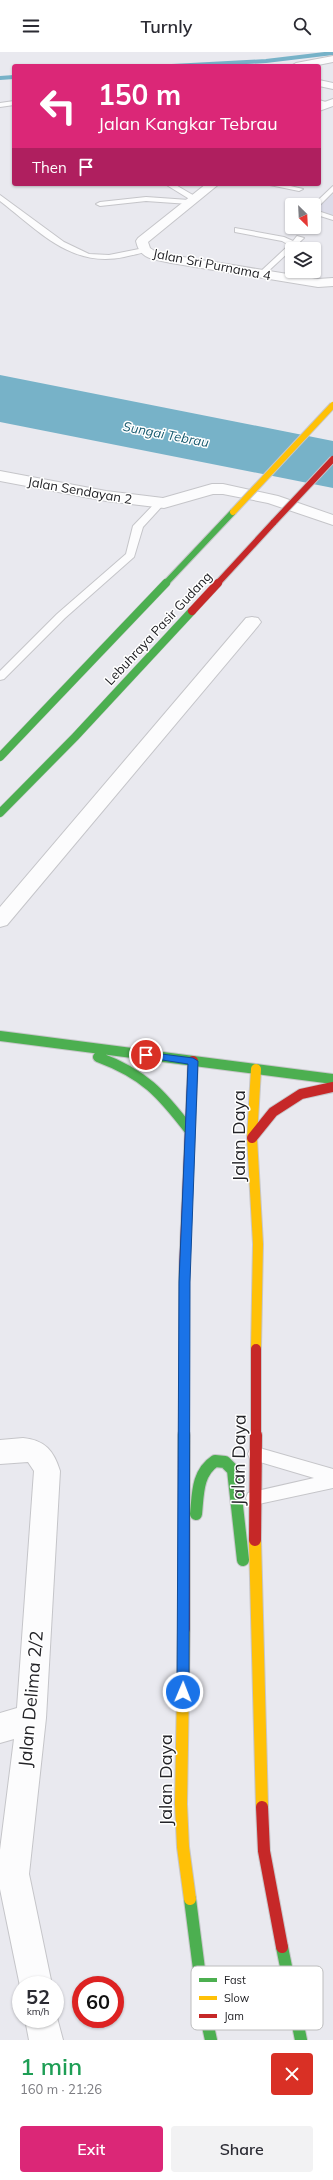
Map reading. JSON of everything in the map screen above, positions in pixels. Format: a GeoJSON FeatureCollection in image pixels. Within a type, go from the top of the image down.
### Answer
{"type":"FeatureCollection","features":[{"type":"Feature","properties":{"kind":"main road","name":"Lebuhraya Pasir Gudang"},"geometry":{"type":"LineString","coordinates":[[0,757],[333,405]]}},
{"type":"Feature","properties":{"kind":"main road","name":"Lebuhraya Pasir Gudang"},"geometry":{"type":"LineString","coordinates":[[0,813],[75,737],[333,459]]}},
{"type":"Feature","properties":{"kind":"main road"},"geometry":{"type":"LineString","coordinates":[[0,1036],[333,1079]]}},
{"type":"Feature","properties":{"kind":"main road"},"geometry":{"type":"LineString","coordinates":[[67,1045],[122,1065],[141,1076],[156,1088],[190,1130]]}},
{"type":"Feature","properties":{"kind":"main road","name":"Jalan Daya"},"geometry":{"type":"LineString","coordinates":[[193,1061],[184,1282],[184,1613],[181,1804],[183,1847],[199,1966]]}},
{"type":"Feature","properties":{"kind":"main road","name":"Jalan Daya"},"geometry":{"type":"LineString","coordinates":[[256,1069],[252,1138],[258,1244],[256,1454],[254,1498],[257,1664],[264,1851],[285,1966]]}},
{"type":"Feature","properties":{"kind":"main road"},"geometry":{"type":"LineString","coordinates":[[252,1138],[273,1112],[301,1094],[333,1087]]}},
{"type":"Feature","properties":{"kind":"main road"},"geometry":{"type":"LineString","coordinates":[[195,1522],[201,1477],[204,1469],[212,1462],[222,1460],[228,1464],[232,1470],[244,1570]]}},
{"type":"Feature","properties":{"kind":"main road"},"geometry":{"type":"LineString","coordinates":[[184,1613],[193,1537]]}},
{"type":"Feature","properties":{"kind":"main road"},"geometry":{"type":"LineString","coordinates":[[246,1586],[257,1664]]}},
{"type":"Feature","properties":{"kind":"main road","name":"Jalan Daya"},"geometry":{"type":"LineString","coordinates":[[209,2030],[211,2040]]}},
{"type":"Feature","properties":{"kind":"main road","name":"Jalan Daya"},"geometry":{"type":"LineString","coordinates":[[299,2030],[301,2040]]}},
{"type":"Feature","properties":{"kind":"street"},"geometry":{"type":"LineString","coordinates":[[307,64],[333,59]]}},
{"type":"Feature","properties":{"kind":"street"},"geometry":{"type":"LineString","coordinates":[[321,83],[333,86]]}},
{"type":"Feature","properties":{"kind":"street","name":"Jalan Sri Purnama 4"},"geometry":{"type":"LineString","coordinates":[[210,186],[191,200],[142,242],[144,250],[152,255],[171,259],[318,284],[333,282]]}},
{"type":"Feature","properties":{"kind":"street","name":"Jalan Sendayan 2"},"geometry":{"type":"LineString","coordinates":[[0,476],[106,496],[160,503],[169,502],[212,489],[223,489],[272,499],[333,520]]}},
{"type":"Feature","properties":{"kind":"street"},"geometry":{"type":"LineString","coordinates":[[0,920],[252,622]]}},
{"type":"Feature","properties":{"kind":"street","name":"Jalan Delima 2/2"},"geometry":{"type":"LineString","coordinates":[[0,1452],[30,1449],[39,1454],[46,1462],[48,1472],[31,1718],[13,1874],[33,1976]]}},
{"type":"Feature","properties":{"kind":"street"},"geometry":{"type":"LineString","coordinates":[[0,1728],[31,1718]]}},
{"type":"Feature","properties":{"kind":"street"},"geometry":{"type":"LineString","coordinates":[[44,2028],[46,2040]]}},
{"type":"Feature","properties":{"kind":"lane"},"geometry":{"type":"LineString","coordinates":[[0,105],[12,103]]}},
{"type":"Feature","properties":{"kind":"lane"},"geometry":{"type":"LineString","coordinates":[[172,186],[191,200]]}},
{"type":"Feature","properties":{"kind":"lane"},"geometry":{"type":"LineString","coordinates":[[281,186],[300,189]]}},
{"type":"Feature","properties":{"kind":"lane"},"geometry":{"type":"LineString","coordinates":[[321,201],[333,188]]}},
{"type":"Feature","properties":{"kind":"lane"},"geometry":{"type":"LineString","coordinates":[[0,197],[64,245],[81,255],[98,258],[144,250]]}},
{"type":"Feature","properties":{"kind":"lane"},"geometry":{"type":"LineString","coordinates":[[100,204],[146,199],[191,200]]}},
{"type":"Feature","properties":{"kind":"lane"},"geometry":{"type":"LineString","coordinates":[[321,214],[333,218]]}},
{"type":"Feature","properties":{"kind":"lane"},"geometry":{"type":"LineString","coordinates":[[238,230],[284,239],[289,242]]}},
{"type":"Feature","properties":{"kind":"lane"},"geometry":{"type":"LineString","coordinates":[[295,242],[300,238]]}},
{"type":"Feature","properties":{"kind":"lane"},"geometry":{"type":"LineString","coordinates":[[263,274],[285,252]]}},
{"type":"Feature","properties":{"kind":"lane"},"geometry":{"type":"LineString","coordinates":[[0,677],[62,616],[131,555],[138,526],[160,503]]}},
{"type":"Feature","properties":{"kind":"lane"},"geometry":{"type":"LineString","coordinates":[[256,1454],[333,1476]]}},
{"type":"Feature","properties":{"kind":"lane"},"geometry":{"type":"LineString","coordinates":[[254,1498],[333,1481]]}},
{"type":"Feature","properties":{"kind":"shaded area"},"geometry":{"type":"Polygon","coordinates":[[[333,194],[333,216],[321,212],[321,204],[333,194]]]}},
{"type":"Feature","properties":{"kind":"water","name":"Sungai Tebrau"},"geometry":{"type":"Polygon","coordinates":[[[0,375],[333,441],[333,488],[0,422],[0,375]]]}},
{"type":"Feature","properties":{"kind":"waterway"},"geometry":{"type":"LineString","coordinates":[[210,64],[266,61],[333,53]]}},
{"type":"Feature","properties":{"kind":"waterway"},"geometry":{"type":"LineString","coordinates":[[0,78],[12,77]]}},
{"type":"Feature","properties":{"kind":"traffic: fast"},"geometry":{"type":"LineString","coordinates":[[0,757],[233,512]]}},
{"type":"Feature","properties":{"kind":"traffic: fast"},"geometry":{"type":"LineString","coordinates":[[0,813],[75,737],[192,611]]}},
{"type":"Feature","properties":{"kind":"traffic: fast"},"geometry":{"type":"LineString","coordinates":[[0,1036],[333,1079]]}},
{"type":"Feature","properties":{"kind":"traffic: fast"},"geometry":{"type":"LineString","coordinates":[[98,1057],[129,1070],[151,1085],[170,1105],[190,1131]]}},
{"type":"Feature","properties":{"kind":"traffic: fast"},"geometry":{"type":"LineString","coordinates":[[184,1271],[184,1459]]}},
{"type":"Feature","properties":{"kind":"traffic: fast"},"geometry":{"type":"LineString","coordinates":[[196,1514],[199,1484],[204,1471],[215,1461],[225,1462],[233,1470],[243,1560]]}},
{"type":"Feature","properties":{"kind":"traffic: fast"},"geometry":{"type":"LineString","coordinates":[[190,1899],[199,1966]]}},
{"type":"Feature","properties":{"kind":"traffic: fast"},"geometry":{"type":"LineString","coordinates":[[282,1947],[286,1966]]}},
{"type":"Feature","properties":{"kind":"traffic: fast"},"geometry":{"type":"LineString","coordinates":[[209,2030],[211,2040]]}},
{"type":"Feature","properties":{"kind":"traffic: fast"},"geometry":{"type":"LineString","coordinates":[[299,2030],[301,2040]]}},
{"type":"Feature","properties":{"kind":"traffic: slow"},"geometry":{"type":"LineString","coordinates":[[233,512],[333,405]]}},
{"type":"Feature","properties":{"kind":"traffic: slow"},"geometry":{"type":"LineString","coordinates":[[256,1069],[252,1138],[258,1244],[256,1349]]}},
{"type":"Feature","properties":{"kind":"traffic: slow"},"geometry":{"type":"LineString","coordinates":[[255,1540],[262,1807]]}},
{"type":"Feature","properties":{"kind":"traffic: slow"},"geometry":{"type":"LineString","coordinates":[[184,1629],[181,1804],[183,1847],[190,1899]]}},
{"type":"Feature","properties":{"kind":"traffic: jam"},"geometry":{"type":"LineString","coordinates":[[274,522],[333,459]]}},
{"type":"Feature","properties":{"kind":"traffic: jam"},"geometry":{"type":"LineString","coordinates":[[192,611],[274,522]]}},
{"type":"Feature","properties":{"kind":"traffic: jam"},"geometry":{"type":"LineString","coordinates":[[184,1271],[193,1061]]}},
{"type":"Feature","properties":{"kind":"traffic: jam"},"geometry":{"type":"LineString","coordinates":[[252,1138],[273,1112],[301,1094],[333,1087]]}},
{"type":"Feature","properties":{"kind":"traffic: jam"},"geometry":{"type":"LineString","coordinates":[[255,1540],[256,1349]]}},
{"type":"Feature","properties":{"kind":"traffic: jam"},"geometry":{"type":"LineString","coordinates":[[184,1459],[184,1629]]}},
{"type":"Feature","properties":{"kind":"traffic: jam"},"geometry":{"type":"LineString","coordinates":[[262,1807],[264,1851],[282,1947]]}},
{"type":"Feature","properties":{"kind":"route"},"geometry":{"type":"LineString","coordinates":[[146,1055],[193,1061],[184,1282],[183,1692]]}}]}
